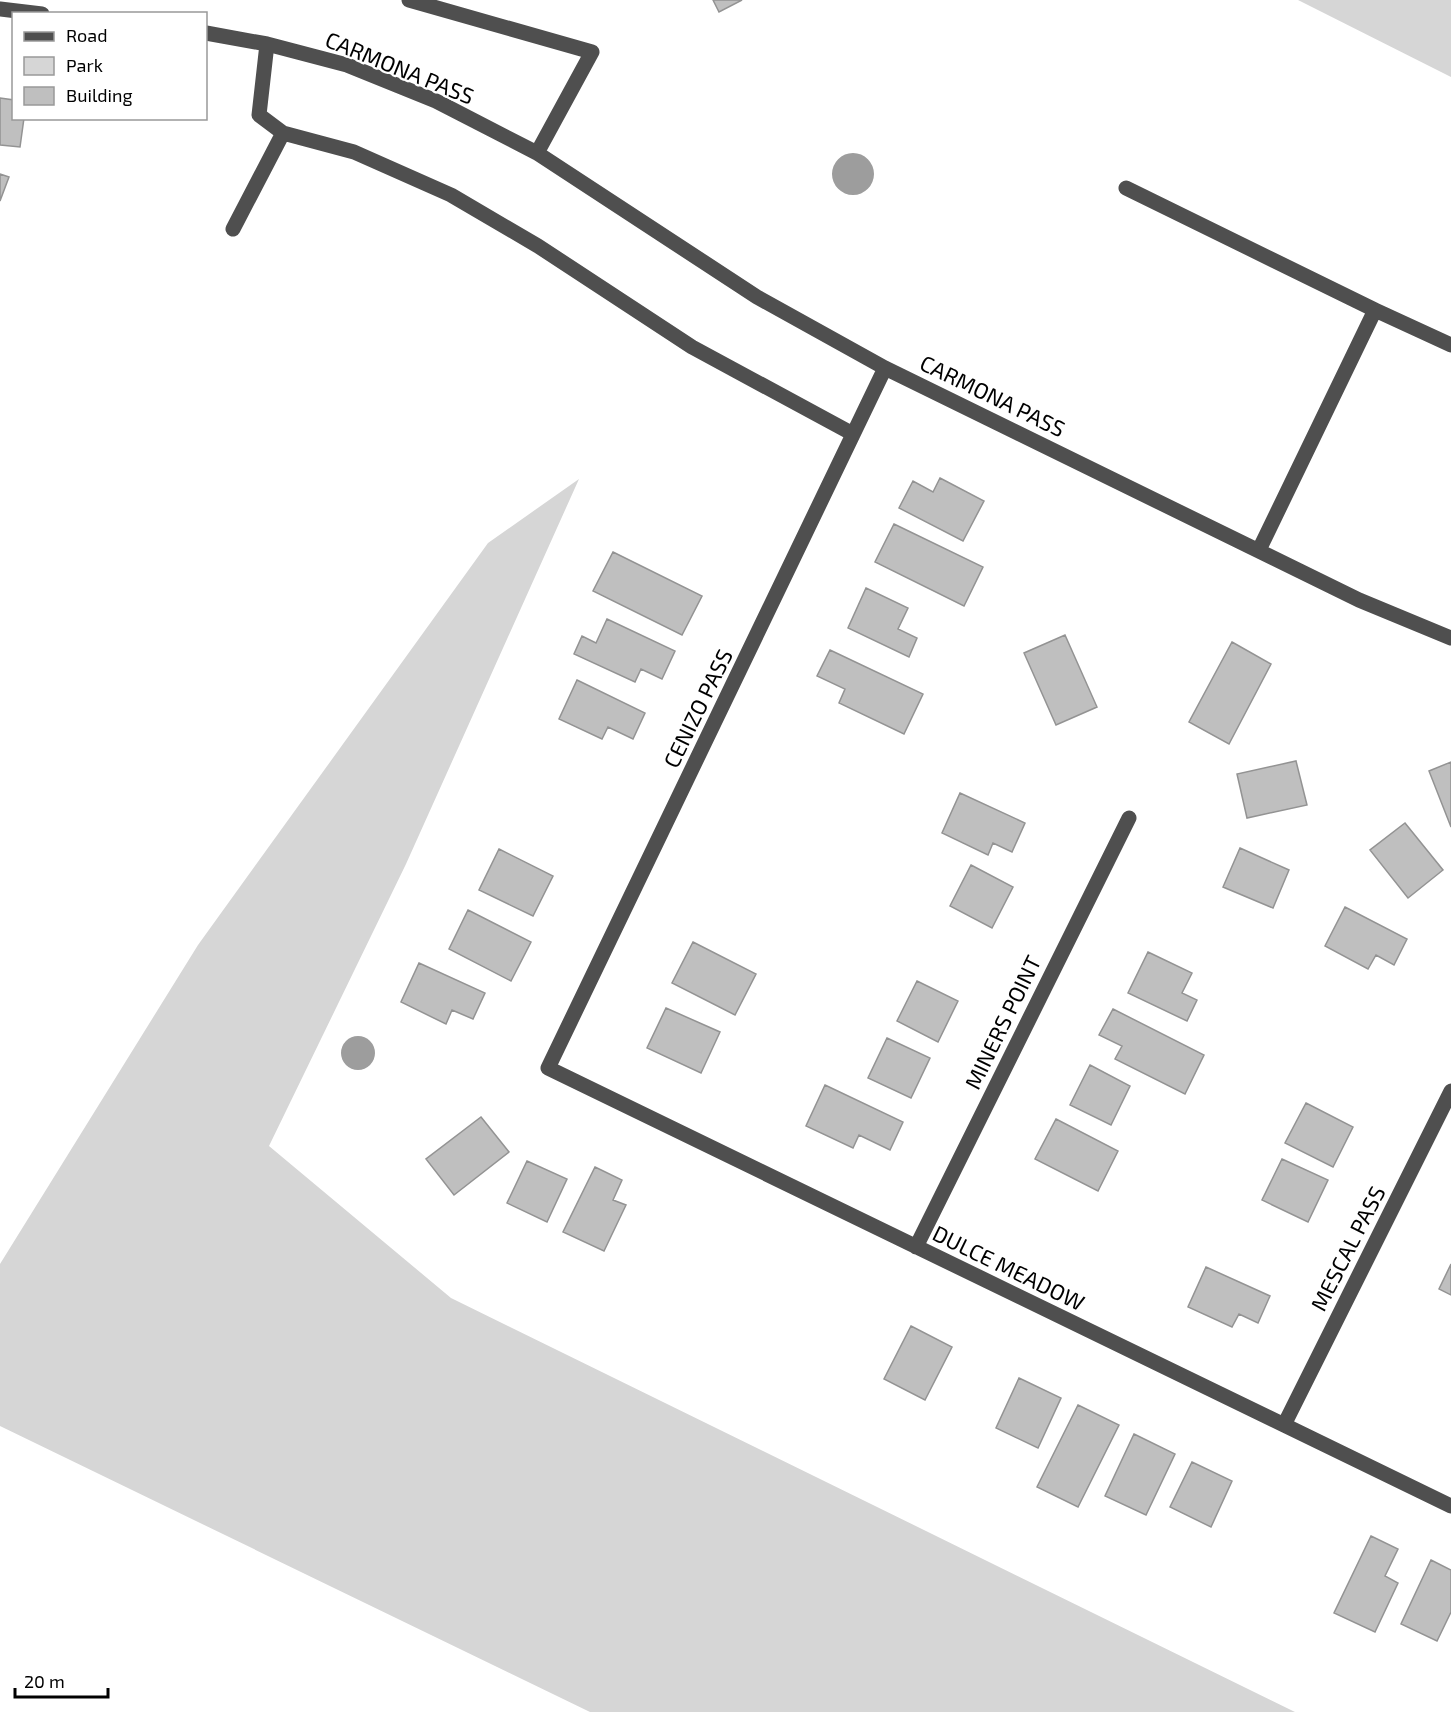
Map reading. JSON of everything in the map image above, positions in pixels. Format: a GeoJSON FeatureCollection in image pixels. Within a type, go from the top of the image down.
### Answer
{"type":"FeatureCollection","features":[{"type":"Feature","properties":{"kind":"street"},"geometry":{"type":"LineString","coordinates":[[409,0],[592,52],[537,153]]}},
{"type":"Feature","properties":{"kind":"street"},"geometry":{"type":"LineString","coordinates":[[0,9],[25,12]]}},
{"type":"Feature","properties":{"kind":"street","name":"CARMONA PASS"},"geometry":{"type":"LineString","coordinates":[[207,33],[267,44],[346,65],[436,101],[537,153],[757,297],[885,368],[1359,600],[1451,638]]}},
{"type":"Feature","properties":{"kind":"street"},"geometry":{"type":"LineString","coordinates":[[267,44],[259,115],[283,134],[354,152],[451,195],[538,246],[692,347],[853,434]]}},
{"type":"Feature","properties":{"kind":"street"},"geometry":{"type":"LineString","coordinates":[[233,229],[283,134]]}},
{"type":"Feature","properties":{"kind":"street"},"geometry":{"type":"LineString","coordinates":[[1126,188],[1451,345]]}},
{"type":"Feature","properties":{"kind":"street"},"geometry":{"type":"LineString","coordinates":[[1259,550],[1375,310]]}},
{"type":"Feature","properties":{"kind":"street","name":"CENIZO PASS"},"geometry":{"type":"LineString","coordinates":[[548,1068],[885,368]]}},
{"type":"Feature","properties":{"kind":"street","name":"MINERS POINT"},"geometry":{"type":"LineString","coordinates":[[916,1247],[1129,818]]}},
{"type":"Feature","properties":{"kind":"street","name":"DULCE MEADOW"},"geometry":{"type":"LineString","coordinates":[[548,1068],[1451,1506]]}},
{"type":"Feature","properties":{"kind":"street","name":"MESCAL PASS"},"geometry":{"type":"LineString","coordinates":[[1284,1425],[1451,1091]]}},
{"type":"Feature","properties":{"kind":"green space"},"geometry":{"type":"Polygon","coordinates":[[[1298,0],[1451,0],[1451,77],[1298,0]]]}},
{"type":"Feature","properties":{"kind":"green space"},"geometry":{"type":"Polygon","coordinates":[[[579,479],[406,864],[269,1146],[451,1298],[1295,1712],[590,1712],[0,1426],[0,1264],[198,945],[488,543],[579,479]]]}},
{"type":"Feature","properties":{"kind":"shaded area"},"geometry":{"type":"Polygon","coordinates":[[[853,153],[861,154],[868,159],[873,166],[873,182],[868,189],[861,194],[853,195],[845,194],[838,189],[833,182],[832,174],[833,166],[838,159],[845,154],[853,153]]]}},
{"type":"Feature","properties":{"kind":"shaded area"},"geometry":{"type":"Polygon","coordinates":[[[358,1036],[370,1041],[375,1053],[370,1065],[358,1070],[346,1065],[341,1053],[346,1041],[358,1036]]]}},
{"type":"Feature","properties":{"kind":"building"},"geometry":{"type":"Polygon","coordinates":[[[713,0],[742,0],[719,12],[713,0]]]}},
{"type":"Feature","properties":{"kind":"building"},"geometry":{"type":"Polygon","coordinates":[[[0,98],[12,100],[12,120],[24,120],[20,147],[0,145],[0,98]]]}},
{"type":"Feature","properties":{"kind":"building"},"geometry":{"type":"Polygon","coordinates":[[[0,174],[9,177],[0,201],[0,174]]]}},
{"type":"Feature","properties":{"kind":"building"},"geometry":{"type":"Polygon","coordinates":[[[940,478],[984,501],[963,541],[899,508],[913,481],[933,492],[940,478]]]}},
{"type":"Feature","properties":{"kind":"building"},"geometry":{"type":"Polygon","coordinates":[[[894,524],[983,567],[964,606],[875,562],[894,524]]]}},
{"type":"Feature","properties":{"kind":"building"},"geometry":{"type":"Polygon","coordinates":[[[613,552],[702,596],[682,635],[593,591],[613,552]]]}},
{"type":"Feature","properties":{"kind":"building"},"geometry":{"type":"Polygon","coordinates":[[[866,588],[908,608],[898,629],[917,638],[909,657],[848,628],[866,588]]]}},
{"type":"Feature","properties":{"kind":"building"},"geometry":{"type":"Polygon","coordinates":[[[607,619],[675,651],[662,679],[641,669],[635,682],[574,654],[582,636],[596,643],[607,619]]]}},
{"type":"Feature","properties":{"kind":"building"},"geometry":{"type":"Polygon","coordinates":[[[1065,635],[1097,707],[1056,725],[1024,653],[1065,635]]]}},
{"type":"Feature","properties":{"kind":"building"},"geometry":{"type":"Polygon","coordinates":[[[1232,642],[1271,664],[1229,744],[1189,722],[1232,642]]]}},
{"type":"Feature","properties":{"kind":"building"},"geometry":{"type":"Polygon","coordinates":[[[830,650],[923,694],[904,734],[839,703],[845,689],[817,676],[830,650]]]}},
{"type":"Feature","properties":{"kind":"building"},"geometry":{"type":"Polygon","coordinates":[[[577,680],[645,713],[633,739],[608,727],[602,739],[559,719],[577,680]]]}},
{"type":"Feature","properties":{"kind":"building"},"geometry":{"type":"Polygon","coordinates":[[[1296,761],[1307,805],[1247,818],[1237,774],[1296,761]]]}},
{"type":"Feature","properties":{"kind":"building"},"geometry":{"type":"Polygon","coordinates":[[[1451,762],[1451,827],[1429,771],[1451,762]]]}},
{"type":"Feature","properties":{"kind":"building"},"geometry":{"type":"Polygon","coordinates":[[[960,793],[1025,823],[1012,852],[993,843],[988,855],[942,833],[960,793]]]}},
{"type":"Feature","properties":{"kind":"building"},"geometry":{"type":"Polygon","coordinates":[[[1405,823],[1443,870],[1408,898],[1370,850],[1405,823]]]}},
{"type":"Feature","properties":{"kind":"building"},"geometry":{"type":"Polygon","coordinates":[[[1240,848],[1289,870],[1273,908],[1223,887],[1240,848]]]}},
{"type":"Feature","properties":{"kind":"building"},"geometry":{"type":"Polygon","coordinates":[[[499,849],[553,876],[533,916],[479,890],[499,849]]]}},
{"type":"Feature","properties":{"kind":"building"},"geometry":{"type":"Polygon","coordinates":[[[971,865],[1013,887],[992,928],[950,906],[971,865]]]}},
{"type":"Feature","properties":{"kind":"building"},"geometry":{"type":"Polygon","coordinates":[[[1345,907],[1407,939],[1394,965],[1376,955],[1368,969],[1325,946],[1345,907]]]}},
{"type":"Feature","properties":{"kind":"building"},"geometry":{"type":"Polygon","coordinates":[[[468,910],[531,942],[511,981],[449,949],[468,910]]]}},
{"type":"Feature","properties":{"kind":"building"},"geometry":{"type":"Polygon","coordinates":[[[693,942],[756,974],[735,1015],[672,983],[693,942]]]}},
{"type":"Feature","properties":{"kind":"building"},"geometry":{"type":"Polygon","coordinates":[[[1148,952],[1192,973],[1182,993],[1197,1000],[1187,1021],[1128,993],[1148,952]]]}},
{"type":"Feature","properties":{"kind":"building"},"geometry":{"type":"Polygon","coordinates":[[[419,963],[485,993],[473,1019],[452,1010],[446,1024],[401,1002],[419,963]]]}},
{"type":"Feature","properties":{"kind":"building"},"geometry":{"type":"Polygon","coordinates":[[[917,981],[958,1001],[938,1042],[897,1021],[917,981]]]}},
{"type":"Feature","properties":{"kind":"building"},"geometry":{"type":"Polygon","coordinates":[[[666,1008],[720,1032],[701,1073],[647,1048],[666,1008]]]}},
{"type":"Feature","properties":{"kind":"building"},"geometry":{"type":"Polygon","coordinates":[[[1113,1009],[1204,1055],[1185,1094],[1115,1059],[1122,1046],[1099,1035],[1113,1009]]]}},
{"type":"Feature","properties":{"kind":"building"},"geometry":{"type":"Polygon","coordinates":[[[887,1038],[930,1058],[911,1098],[868,1078],[887,1038]]]}},
{"type":"Feature","properties":{"kind":"building"},"geometry":{"type":"Polygon","coordinates":[[[1090,1065],[1130,1086],[1111,1125],[1070,1105],[1090,1065]]]}},
{"type":"Feature","properties":{"kind":"building"},"geometry":{"type":"Polygon","coordinates":[[[825,1085],[903,1122],[890,1150],[859,1135],[853,1148],[806,1126],[825,1085]]]}},
{"type":"Feature","properties":{"kind":"building"},"geometry":{"type":"Polygon","coordinates":[[[1306,1103],[1353,1127],[1333,1167],[1285,1143],[1306,1103]]]}},
{"type":"Feature","properties":{"kind":"building"},"geometry":{"type":"Polygon","coordinates":[[[481,1117],[509,1152],[454,1195],[426,1159],[481,1117]]]}},
{"type":"Feature","properties":{"kind":"building"},"geometry":{"type":"Polygon","coordinates":[[[1056,1119],[1118,1151],[1098,1191],[1035,1159],[1056,1119]]]}},
{"type":"Feature","properties":{"kind":"building"},"geometry":{"type":"Polygon","coordinates":[[[1282,1159],[1328,1180],[1308,1222],[1262,1200],[1282,1159]]]}},
{"type":"Feature","properties":{"kind":"building"},"geometry":{"type":"Polygon","coordinates":[[[527,1161],[567,1179],[547,1222],[507,1203],[527,1161]]]}},
{"type":"Feature","properties":{"kind":"building"},"geometry":{"type":"Polygon","coordinates":[[[595,1167],[622,1180],[613,1200],[626,1205],[604,1251],[563,1232],[595,1167]]]}},
{"type":"Feature","properties":{"kind":"building"},"geometry":{"type":"Polygon","coordinates":[[[1451,1264],[1451,1295],[1439,1289],[1451,1264]]]}},
{"type":"Feature","properties":{"kind":"building"},"geometry":{"type":"Polygon","coordinates":[[[1206,1267],[1270,1296],[1258,1323],[1239,1314],[1232,1327],[1188,1307],[1206,1267]]]}},
{"type":"Feature","properties":{"kind":"building"},"geometry":{"type":"Polygon","coordinates":[[[911,1326],[952,1347],[925,1400],[884,1379],[911,1326]]]}},
{"type":"Feature","properties":{"kind":"building"},"geometry":{"type":"Polygon","coordinates":[[[1019,1378],[1061,1398],[1038,1448],[996,1428],[1019,1378]]]}},
{"type":"Feature","properties":{"kind":"building"},"geometry":{"type":"Polygon","coordinates":[[[1078,1405],[1119,1425],[1078,1507],[1037,1487],[1078,1405]]]}},
{"type":"Feature","properties":{"kind":"building"},"geometry":{"type":"Polygon","coordinates":[[[1134,1434],[1175,1454],[1146,1515],[1105,1496],[1134,1434]]]}},
{"type":"Feature","properties":{"kind":"building"},"geometry":{"type":"Polygon","coordinates":[[[1192,1462],[1232,1481],[1211,1527],[1170,1507],[1192,1462]]]}},
{"type":"Feature","properties":{"kind":"building"},"geometry":{"type":"Polygon","coordinates":[[[1371,1536],[1398,1549],[1385,1576],[1398,1583],[1375,1632],[1334,1613],[1371,1536]]]}},
{"type":"Feature","properties":{"kind":"building"},"geometry":{"type":"Polygon","coordinates":[[[1431,1560],[1451,1570],[1451,1612],[1437,1641],[1401,1624],[1431,1560]]]}}]}
